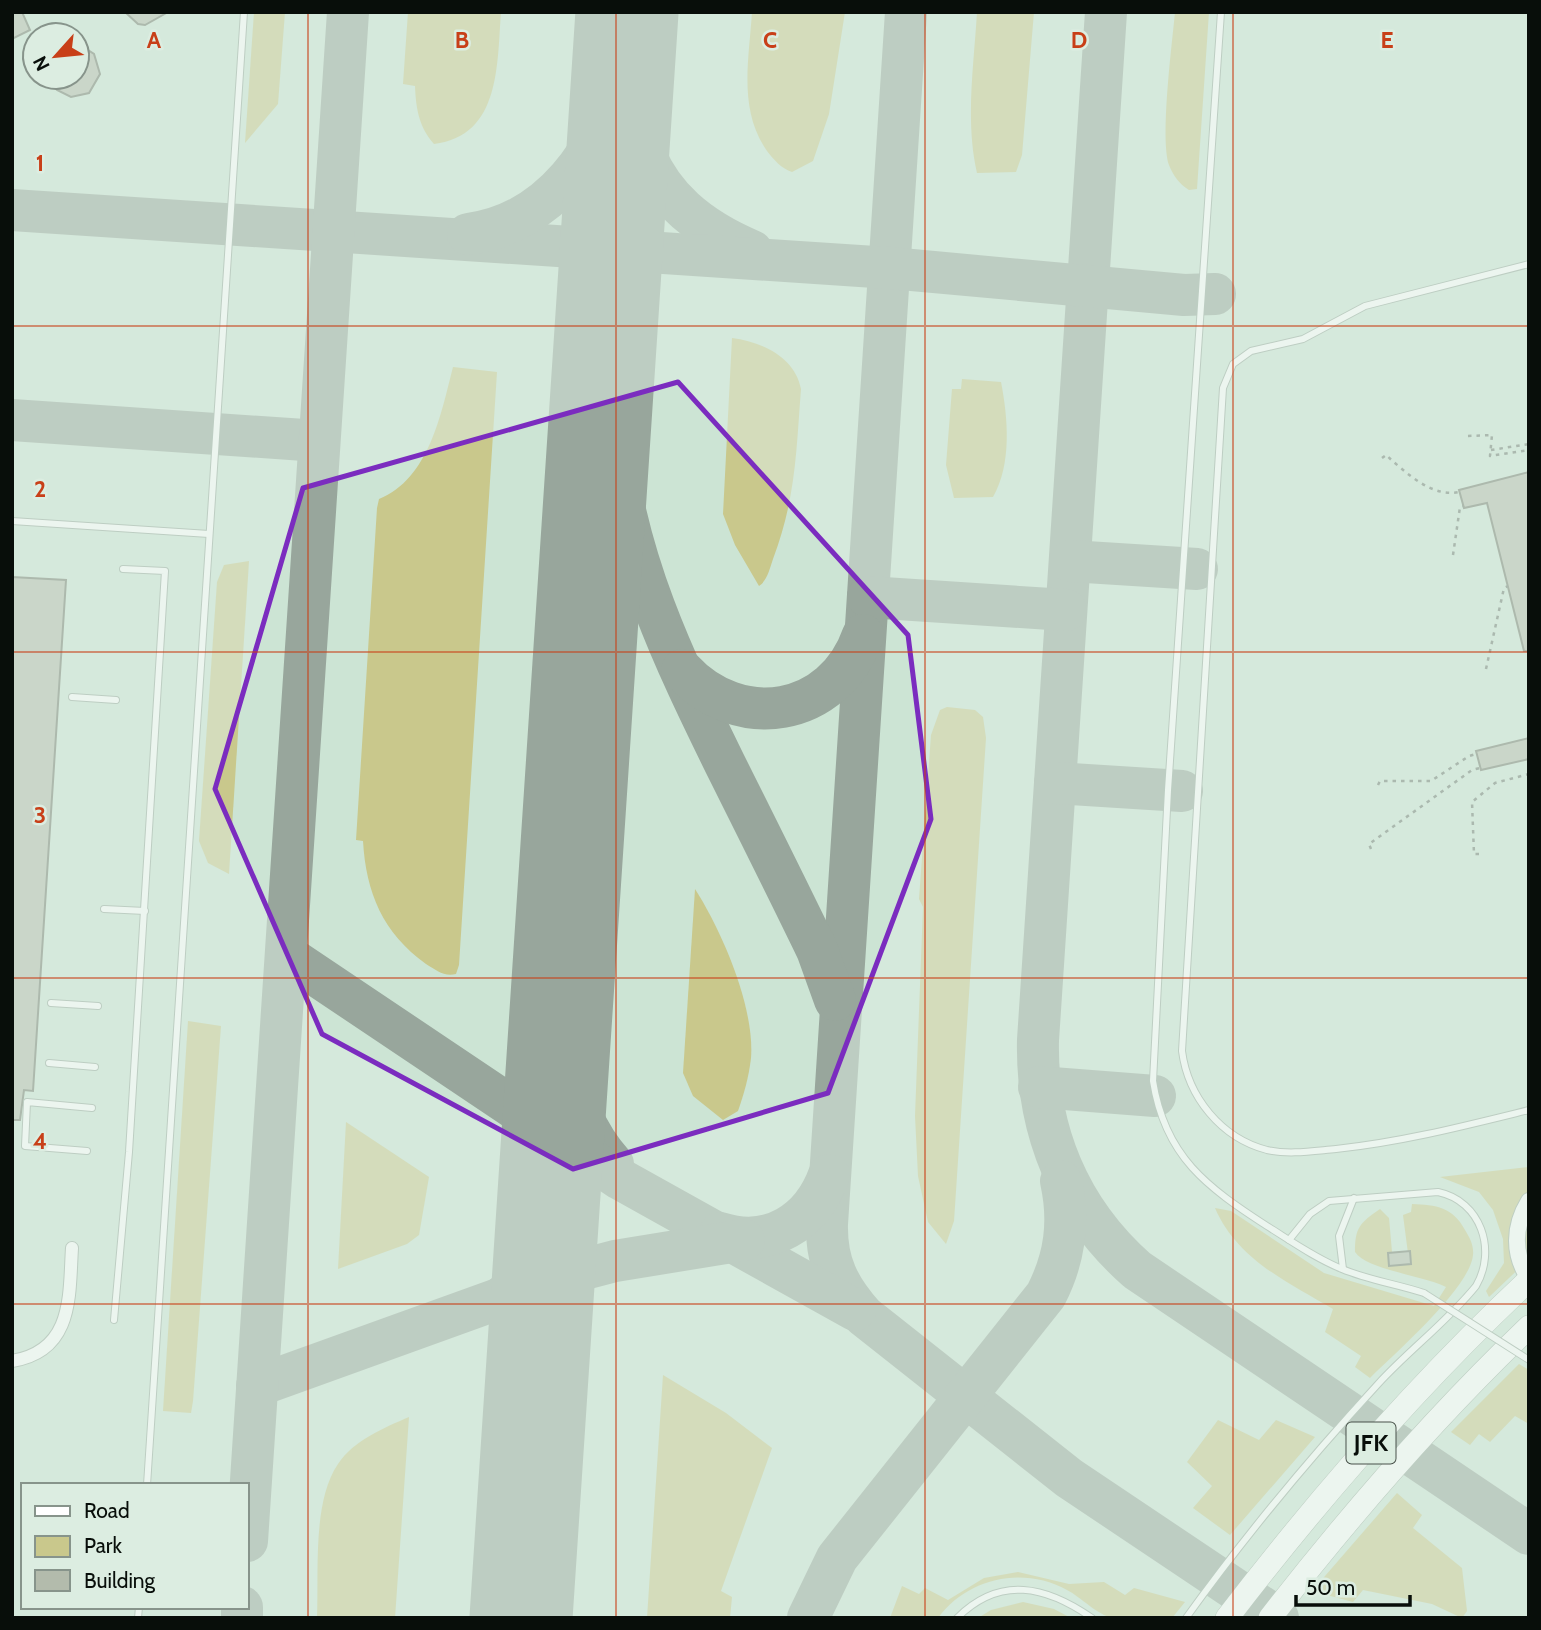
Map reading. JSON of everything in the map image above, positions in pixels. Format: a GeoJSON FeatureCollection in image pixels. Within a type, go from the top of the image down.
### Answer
{"type":"FeatureCollection","features":[{"type":"Feature","properties":{"kind":"highway","name":"JFK"},"geometry":{"type":"LineString","coordinates":[[1227,1618],[1325,1496],[1390,1422],[1529,1279]]}},
{"type":"Feature","properties":{"kind":"highway","name":"JFK"},"geometry":{"type":"LineString","coordinates":[[1270,1618],[1385,1479],[1529,1327]]}},
{"type":"Feature","properties":{"kind":"street"},"geometry":{"type":"LineString","coordinates":[[1529,1201],[1516,1237],[1520,1264],[1529,1279]]}},
{"type":"Feature","properties":{"kind":"street"},"geometry":{"type":"LineString","coordinates":[[12,1361],[45,1346],[64,1326],[72,1248]]}},
{"type":"Feature","properties":{"kind":"lane"},"geometry":{"type":"LineString","coordinates":[[147,1483],[244,12]]}},
{"type":"Feature","properties":{"kind":"lane"},"geometry":{"type":"LineString","coordinates":[[1221,12],[1152,1068],[1155,1096],[1164,1126],[1186,1162],[1220,1195],[1289,1240],[1343,1269],[1424,1293],[1529,1360]]}},
{"type":"Feature","properties":{"kind":"lane"},"geometry":{"type":"LineString","coordinates":[[1529,264],[1365,306],[1303,339],[1251,351],[1228,371],[1223,388],[1182,1051],[1190,1082],[1208,1113],[1235,1136],[1269,1150],[1310,1152],[1397,1142],[1529,1110]]}},
{"type":"Feature","properties":{"kind":"lane"},"geometry":{"type":"LineString","coordinates":[[12,521],[209,534]]}},
{"type":"Feature","properties":{"kind":"lane"},"geometry":{"type":"LineString","coordinates":[[114,1320],[145,911],[165,571],[123,569]]}},
{"type":"Feature","properties":{"kind":"lane"},"geometry":{"type":"LineString","coordinates":[[72,697],[116,701]]}},
{"type":"Feature","properties":{"kind":"lane"},"geometry":{"type":"LineString","coordinates":[[104,909],[145,911]]}},
{"type":"Feature","properties":{"kind":"lane"},"geometry":{"type":"LineString","coordinates":[[51,1003],[98,1006]]}},
{"type":"Feature","properties":{"kind":"lane"},"geometry":{"type":"LineString","coordinates":[[49,1063],[95,1067]]}},
{"type":"Feature","properties":{"kind":"lane"},"geometry":{"type":"LineString","coordinates":[[87,1151],[25,1146],[27,1102],[92,1108]]}},
{"type":"Feature","properties":{"kind":"lane"},"geometry":{"type":"LineString","coordinates":[[1185,1618],[1244,1540],[1325,1443],[1381,1381],[1470,1294],[1481,1279],[1486,1261],[1484,1234],[1469,1209],[1454,1197],[1430,1192],[1329,1201],[1315,1209],[1289,1240]]}},
{"type":"Feature","properties":{"kind":"lane"},"geometry":{"type":"LineString","coordinates":[[1343,1269],[1339,1236],[1354,1198]]}},
{"type":"Feature","properties":{"kind":"lane"},"geometry":{"type":"LineString","coordinates":[[957,1618],[983,1598],[1015,1589],[1061,1598],[1092,1618]]}},
{"type":"Feature","properties":{"kind":"path"},"geometry":{"type":"LineString","coordinates":[[1468,436],[1492,435],[1490,456],[1529,450]]}},
{"type":"Feature","properties":{"kind":"path"},"geometry":{"type":"LineString","coordinates":[[1491,450],[1529,444]]}},
{"type":"Feature","properties":{"kind":"path"},"geometry":{"type":"LineString","coordinates":[[1382,458],[1386,455],[1415,480],[1450,494],[1459,492]]}},
{"type":"Feature","properties":{"kind":"path"},"geometry":{"type":"LineString","coordinates":[[1454,555],[1460,507],[1463,506]]}},
{"type":"Feature","properties":{"kind":"path"},"geometry":{"type":"LineString","coordinates":[[1486,668],[1504,588],[1508,586]]}},
{"type":"Feature","properties":{"kind":"path"},"geometry":{"type":"LineString","coordinates":[[1378,785],[1380,780],[1431,781],[1476,754]]}},
{"type":"Feature","properties":{"kind":"path"},"geometry":{"type":"LineString","coordinates":[[1371,849],[1369,845],[1400,821],[1472,770],[1480,768]]}},
{"type":"Feature","properties":{"kind":"path"},"geometry":{"type":"LineString","coordinates":[[1479,854],[1474,854],[1472,802],[1495,783],[1529,774]]}},
{"type":"Feature","properties":{"kind":"highlighted area"},"geometry":{"type":"Polygon","coordinates":[[[678,382],[908,635],[931,819],[828,1093],[573,1169],[322,1034],[215,789],[303,488],[678,382]]]}},
{"type":"Feature","properties":{"kind":"shaded area"},"geometry":{"type":"Polygon","coordinates":[[[12,12],[1529,12],[1529,1618],[12,1618],[12,12]]]}},
{"type":"Feature","properties":{"kind":"green space"},"geometry":{"type":"Polygon","coordinates":[[[254,12],[285,12],[278,104],[245,143],[254,12]]]}},
{"type":"Feature","properties":{"kind":"green space"},"geometry":{"type":"Polygon","coordinates":[[[408,12],[501,12],[496,74],[491,94],[484,112],[472,127],[456,138],[434,144],[419,117],[415,86],[403,84],[408,12]]]}},
{"type":"Feature","properties":{"kind":"green space"},"geometry":{"type":"Polygon","coordinates":[[[752,12],[845,12],[829,114],[813,161],[792,172],[781,166],[767,151],[752,118],[748,66],[752,12]]]}},
{"type":"Feature","properties":{"kind":"green space"},"geometry":{"type":"Polygon","coordinates":[[[977,12],[1034,12],[1022,155],[1016,172],[977,173],[971,113],[977,12]]]}},
{"type":"Feature","properties":{"kind":"green space"},"geometry":{"type":"Polygon","coordinates":[[[1175,12],[1209,12],[1197,189],[1189,190],[1172,172],[1167,152],[1168,90],[1175,12]]]}},
{"type":"Feature","properties":{"kind":"green space"},"geometry":{"type":"Polygon","coordinates":[[[732,338],[755,343],[776,353],[792,368],[801,389],[791,495],[781,537],[769,570],[759,586],[735,545],[723,514],[732,338]]]}},
{"type":"Feature","properties":{"kind":"green space"},"geometry":{"type":"Polygon","coordinates":[[[453,367],[497,372],[459,965],[456,974],[448,975],[426,964],[411,952],[388,925],[373,895],[363,841],[356,840],[377,508],[379,499],[396,490],[410,477],[421,461],[437,424],[453,367]]]}},
{"type":"Feature","properties":{"kind":"green space"},"geometry":{"type":"Polygon","coordinates":[[[962,379],[1001,382],[1007,426],[1006,456],[993,497],[954,498],[946,465],[952,389],[961,389],[962,379]]]}},
{"type":"Feature","properties":{"kind":"green space"},"geometry":{"type":"Polygon","coordinates":[[[249,561],[229,874],[208,863],[199,841],[217,582],[224,565],[249,561]]]}},
{"type":"Feature","properties":{"kind":"green space"},"geometry":{"type":"Polygon","coordinates":[[[947,707],[975,710],[983,717],[986,738],[954,1221],[946,1244],[928,1222],[918,1176],[915,1116],[923,907],[919,899],[931,735],[940,710],[947,707]]]}},
{"type":"Feature","properties":{"kind":"green space"},"geometry":{"type":"Polygon","coordinates":[[[695,889],[716,926],[735,970],[748,1016],[751,1038],[750,1065],[738,1111],[723,1120],[693,1096],[683,1073],[695,889]]]}},
{"type":"Feature","properties":{"kind":"green space"},"geometry":{"type":"Polygon","coordinates":[[[188,1021],[221,1026],[191,1413],[163,1411],[188,1021]]]}},
{"type":"Feature","properties":{"kind":"green space"},"geometry":{"type":"Polygon","coordinates":[[[346,1122],[429,1177],[419,1235],[407,1244],[338,1269],[346,1122]]]}},
{"type":"Feature","properties":{"kind":"green space"},"geometry":{"type":"Polygon","coordinates":[[[1529,1167],[1529,1259],[1489,1297],[1486,1291],[1504,1263],[1503,1239],[1493,1210],[1479,1192],[1440,1177],[1529,1167]]]}},
{"type":"Feature","properties":{"kind":"green space"},"geometry":{"type":"Polygon","coordinates":[[[1412,1204],[1429,1205],[1455,1216],[1470,1239],[1473,1255],[1469,1269],[1446,1302],[1370,1378],[1355,1367],[1361,1356],[1325,1332],[1333,1309],[1265,1268],[1236,1241],[1215,1208],[1231,1211],[1324,1273],[1434,1306],[1446,1287],[1383,1268],[1361,1258],[1355,1252],[1360,1226],[1380,1209],[1389,1218],[1393,1263],[1409,1261],[1403,1215],[1411,1212],[1412,1204]]]}},
{"type":"Feature","properties":{"kind":"green space"},"geometry":{"type":"Polygon","coordinates":[[[1519,1364],[1529,1370],[1529,1424],[1515,1416],[1490,1442],[1479,1434],[1470,1445],[1451,1432],[1519,1364]]]}},
{"type":"Feature","properties":{"kind":"green space"},"geometry":{"type":"Polygon","coordinates":[[[663,1375],[726,1413],[772,1448],[721,1591],[732,1597],[730,1618],[647,1618],[663,1375]]]}},
{"type":"Feature","properties":{"kind":"green space"},"geometry":{"type":"Polygon","coordinates":[[[409,1417],[395,1618],[317,1618],[318,1538],[324,1498],[330,1480],[338,1464],[352,1448],[409,1417]]]}},
{"type":"Feature","properties":{"kind":"green space"},"geometry":{"type":"Polygon","coordinates":[[[1218,1420],[1259,1440],[1276,1420],[1315,1437],[1230,1535],[1193,1508],[1212,1486],[1187,1462],[1218,1420]]]}},
{"type":"Feature","properties":{"kind":"green space"},"geometry":{"type":"Polygon","coordinates":[[[1397,1493],[1422,1515],[1413,1528],[1462,1568],[1467,1611],[1462,1618],[1432,1604],[1363,1590],[1353,1602],[1312,1591],[1397,1493]]]}},
{"type":"Feature","properties":{"kind":"green space"},"geometry":{"type":"Polygon","coordinates":[[[1018,1572],[1069,1584],[1104,1582],[1125,1595],[1134,1588],[1185,1602],[1172,1618],[1113,1618],[1050,1583],[1033,1578],[1015,1578],[981,1585],[965,1593],[950,1604],[938,1618],[890,1618],[902,1586],[919,1594],[925,1588],[948,1600],[984,1578],[1018,1572]]]}},
{"type":"Feature","properties":{"kind":"green space"},"geometry":{"type":"Polygon","coordinates":[[[1023,1602],[1054,1609],[1071,1618],[978,1618],[991,1610],[1023,1602]]]}},
{"type":"Feature","properties":{"kind":"building"},"geometry":{"type":"Polygon","coordinates":[[[12,12],[22,12],[26,21],[21,21],[21,34],[12,39],[12,12]]]}},
{"type":"Feature","properties":{"kind":"building"},"geometry":{"type":"Polygon","coordinates":[[[125,12],[168,12],[145,25],[138,24],[125,12]]]}},
{"type":"Feature","properties":{"kind":"building"},"geometry":{"type":"Polygon","coordinates":[[[91,52],[94,54],[100,74],[91,90],[91,52]]]}},
{"type":"Feature","properties":{"kind":"building"},"geometry":{"type":"Polygon","coordinates":[[[59,91],[90,91],[89,93],[71,97],[59,91]]]}},
{"type":"Feature","properties":{"kind":"building"},"geometry":{"type":"Polygon","coordinates":[[[1529,472],[1529,651],[1524,651],[1487,503],[1464,508],[1459,490],[1529,472]]]}},
{"type":"Feature","properties":{"kind":"building"},"geometry":{"type":"Polygon","coordinates":[[[12,577],[66,580],[33,1091],[24,1090],[20,1120],[12,1120],[12,577]]]}},
{"type":"Feature","properties":{"kind":"building"},"geometry":{"type":"Polygon","coordinates":[[[1529,738],[1529,759],[1481,770],[1476,751],[1529,738]]]}},
{"type":"Feature","properties":{"kind":"building"},"geometry":{"type":"Polygon","coordinates":[[[1410,1251],[1411,1264],[1389,1266],[1388,1253],[1410,1251]]]}},
{"type":"Feature","properties":{"kind":"taxiway"},"geometry":{"type":"LineString","coordinates":[[248,1526],[348,12]]}},
{"type":"Feature","properties":{"kind":"taxiway"},"geometry":{"type":"LineString","coordinates":[[630,12],[630,90],[635,125],[646,156],[661,184],[684,209],[714,232],[752,251]]}},
{"type":"Feature","properties":{"kind":"taxiway"},"geometry":{"type":"LineString","coordinates":[[906,12],[827,1224],[829,1251],[841,1285],[864,1316],[1069,1478],[1278,1618]]}},
{"type":"Feature","properties":{"kind":"taxiway"},"geometry":{"type":"LineString","coordinates":[[1106,12],[1038,1040],[1043,1105],[1051,1137],[1075,1195],[1113,1247],[1137,1270],[1529,1534]]}},
{"type":"Feature","properties":{"kind":"taxiway"},"geometry":{"type":"LineString","coordinates":[[468,234],[497,227],[524,215],[548,198],[569,178],[587,154],[601,128],[618,72]]}},
{"type":"Feature","properties":{"kind":"taxiway"},"geometry":{"type":"LineString","coordinates":[[620,180],[610,310],[609,375],[613,440],[619,484],[629,526],[640,567],[670,647],[817,950],[835,1000]]}},
{"type":"Feature","properties":{"kind":"taxiway"},"geometry":{"type":"LineString","coordinates":[[12,210],[890,268],[1184,295],[1215,294]]}},
{"type":"Feature","properties":{"kind":"taxiway"},"geometry":{"type":"LineString","coordinates":[[12,420],[319,441]]}},
{"type":"Feature","properties":{"kind":"taxiway"},"geometry":{"type":"LineString","coordinates":[[1070,561],[1197,569]]}},
{"type":"Feature","properties":{"kind":"taxiway"},"geometry":{"type":"LineString","coordinates":[[868,597],[1066,610]]}},
{"type":"Feature","properties":{"kind":"taxiway"},"geometry":{"type":"LineString","coordinates":[[682,670],[705,690],[730,702],[757,708],[783,707],[808,699],[830,684],[849,663],[863,635]]}},
{"type":"Feature","properties":{"kind":"taxiway"},"geometry":{"type":"LineString","coordinates":[[1055,783],[1182,791]]}},
{"type":"Feature","properties":{"kind":"taxiway"},"geometry":{"type":"LineString","coordinates":[[572,888],[564,997],[568,1068],[576,1101],[591,1134],[613,1164]]}},
{"type":"Feature","properties":{"kind":"taxiway"},"geometry":{"type":"LineString","coordinates":[[286,955],[620,1179],[855,1310]]}},
{"type":"Feature","properties":{"kind":"taxiway"},"geometry":{"type":"LineString","coordinates":[[1039,1087],[1155,1096]]}},
{"type":"Feature","properties":{"kind":"taxiway"},"geometry":{"type":"LineString","coordinates":[[503,1296],[526,1276],[541,1250],[551,1114]]}},
{"type":"Feature","properties":{"kind":"taxiway"},"geometry":{"type":"LineString","coordinates":[[720,1233],[756,1237],[787,1228],[812,1206],[829,1175]]}},
{"type":"Feature","properties":{"kind":"taxiway"},"geometry":{"type":"LineString","coordinates":[[808,1618],[837,1558],[1046,1295],[1058,1267],[1064,1240],[1065,1211],[1061,1181]]}},
{"type":"Feature","properties":{"kind":"taxiway"},"geometry":{"type":"LineString","coordinates":[[257,1386],[573,1272],[615,1261],[744,1240]]}},
{"type":"Feature","properties":{"kind":"taxiway"},"geometry":{"type":"LineString","coordinates":[[242,1609],[242,1618]]}},
{"type":"Feature","properties":{"kind":"runway"},"geometry":{"type":"LineString","coordinates":[[521,1618],[627,12]]}}]}
